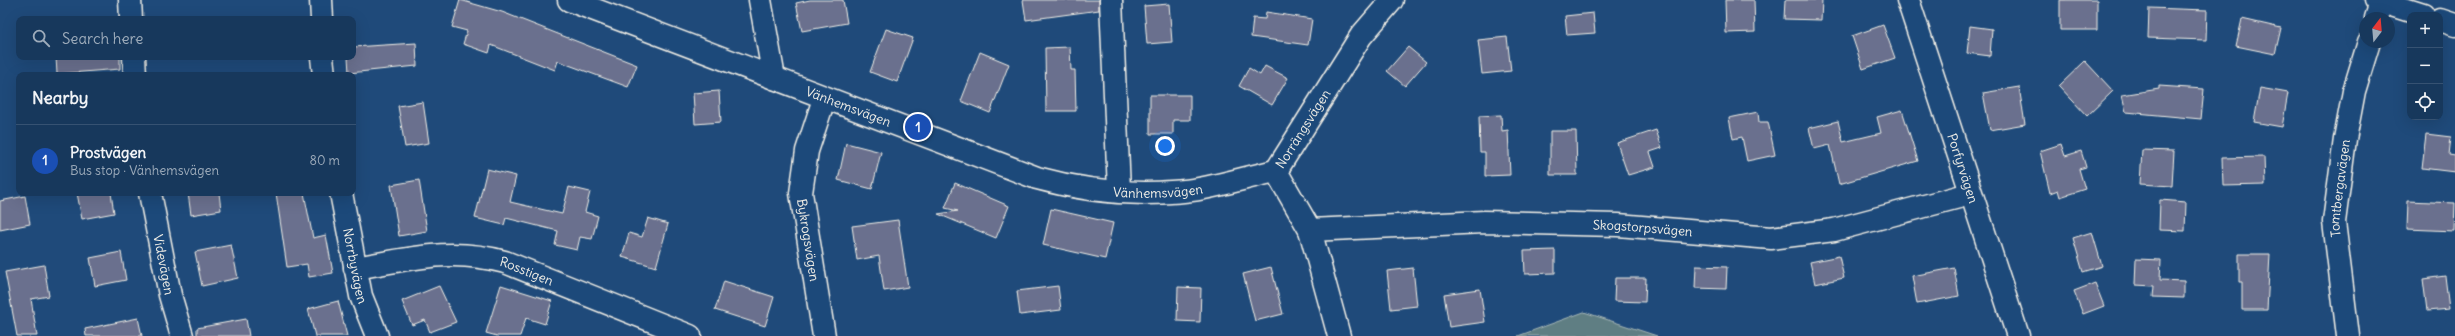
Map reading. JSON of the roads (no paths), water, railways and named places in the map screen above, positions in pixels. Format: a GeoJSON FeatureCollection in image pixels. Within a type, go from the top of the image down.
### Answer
{"type":"FeatureCollection","features":[{"type":"Feature","properties":{"kind":"street"},"geometry":{"type":"LineString","coordinates":[[130,0],[131,16]]}},
{"type":"Feature","properties":{"kind":"street"},"geometry":{"type":"LineString","coordinates":[[321,0],[322,16]]}},
{"type":"Feature","properties":{"kind":"street","name":"Vänhemsvägen"},"geometry":{"type":"LineString","coordinates":[[569,0],[774,78],[824,99],[1037,178],[1078,188],[1119,191],[1171,192],[1276,171]]}},
{"type":"Feature","properties":{"kind":"street"},"geometry":{"type":"LineString","coordinates":[[760,0],[774,78]]}},
{"type":"Feature","properties":{"kind":"street"},"geometry":{"type":"LineString","coordinates":[[1110,0],[1119,191]]}},
{"type":"Feature","properties":{"kind":"street","name":"Norrängsvägen"},"geometry":{"type":"LineString","coordinates":[[1340,336],[1310,230],[1276,171],[1361,36],[1392,0]]}},
{"type":"Feature","properties":{"kind":"street","name":"Porfyrvägen"},"geometry":{"type":"LineString","coordinates":[[1908,0],[1970,194],[2018,336]]}},
{"type":"Feature","properties":{"kind":"street"},"geometry":{"type":"LineString","coordinates":[[2379,5],[2410,12]]}},
{"type":"Feature","properties":{"kind":"street"},"geometry":{"type":"LineString","coordinates":[[2443,21],[2455,25]]}},
{"type":"Feature","properties":{"kind":"street","name":"Tomtbergavägen"},"geometry":{"type":"LineString","coordinates":[[2348,336],[2334,222],[2354,91],[2367,48]]}},
{"type":"Feature","properties":{"kind":"street"},"geometry":{"type":"LineString","coordinates":[[134,60],[135,72]]}},
{"type":"Feature","properties":{"kind":"street"},"geometry":{"type":"LineString","coordinates":[[322,60],[324,72]]}},
{"type":"Feature","properties":{"kind":"street","name":"Bykrogsvägen"},"geometry":{"type":"LineString","coordinates":[[824,99],[807,151],[801,193],[824,336]]}},
{"type":"Feature","properties":{"kind":"street","name":"Skogstorpsvägen"},"geometry":{"type":"LineString","coordinates":[[1310,230],[1484,222],[1618,225],[1771,238],[1834,230],[1970,194]]}},
{"type":"Feature","properties":{"kind":"street","name":"Videvägen"},"geometry":{"type":"LineString","coordinates":[[151,196],[170,295],[182,336]]}},
{"type":"Feature","properties":{"kind":"street","name":"Norrbyvägen"},"geometry":{"type":"LineString","coordinates":[[342,196],[361,296],[377,336]]}},
{"type":"Feature","properties":{"kind":"street","name":"Rosstigen"},"geometry":{"type":"LineString","coordinates":[[355,268],[432,255],[458,253],[481,255],[505,262],[690,336]]}},
{"type":"Feature","properties":{"kind":"place","name":"Prostvägen"},"geometry":{"type":"Point","coordinates":[918,127]}}]}
